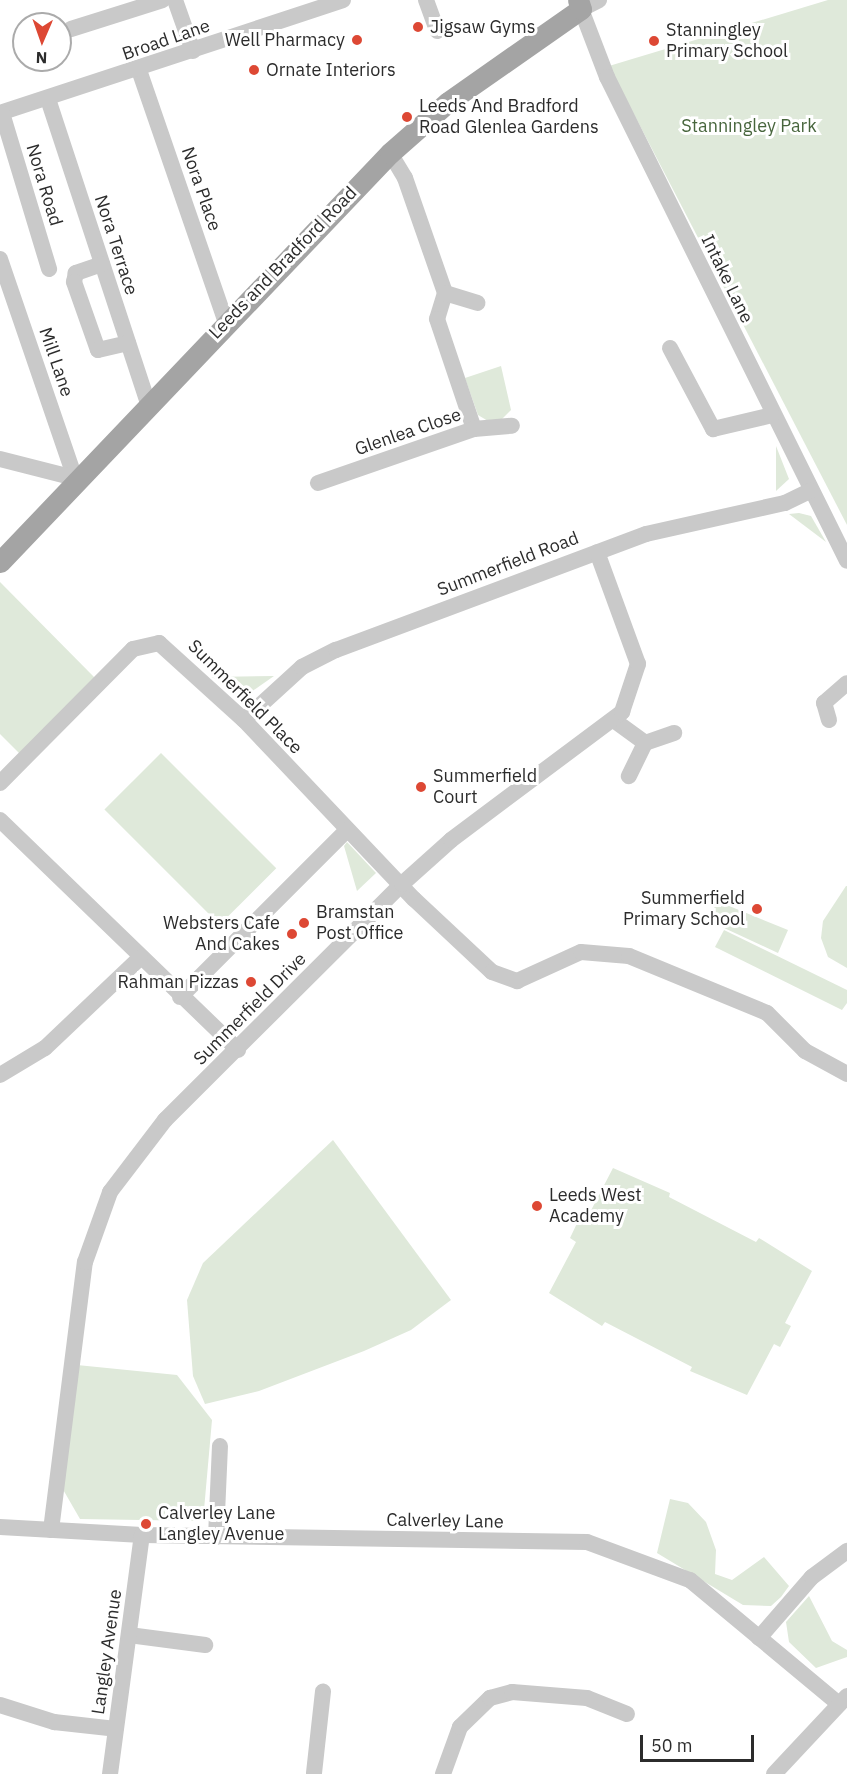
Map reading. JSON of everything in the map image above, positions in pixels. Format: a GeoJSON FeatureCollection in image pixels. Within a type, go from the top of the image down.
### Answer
{"type":"FeatureCollection","features":[{"type":"Feature","properties":{"kind":"main road","name":"Leeds and Bradford Road"},"geometry":{"type":"LineString","coordinates":[[0,562],[75,478],[390,153],[448,102],[586,3]]}},
{"type":"Feature","properties":{"kind":"street"},"geometry":{"type":"LineString","coordinates":[[72,29],[163,0]]}},
{"type":"Feature","properties":{"kind":"street"},"geometry":{"type":"LineString","coordinates":[[175,0],[194,51]]}},
{"type":"Feature","properties":{"kind":"street","name":"Broad Lane"},"geometry":{"type":"LineString","coordinates":[[1,113],[139,70],[343,0]]}},
{"type":"Feature","properties":{"kind":"street"},"geometry":{"type":"LineString","coordinates":[[426,0],[437,31]]}},
{"type":"Feature","properties":{"kind":"street","name":"Intake Lane"},"geometry":{"type":"LineString","coordinates":[[586,3],[607,77],[772,415],[847,561]]}},
{"type":"Feature","properties":{"kind":"street","name":"Nora Place"},"geometry":{"type":"LineString","coordinates":[[139,70],[226,322]]}},
{"type":"Feature","properties":{"kind":"street","name":"Nora Terrace"},"geometry":{"type":"LineString","coordinates":[[48,99],[148,403]]}},
{"type":"Feature","properties":{"kind":"street","name":"Nora Road"},"geometry":{"type":"LineString","coordinates":[[1,113],[49,268]]}},
{"type":"Feature","properties":{"kind":"street"},"geometry":{"type":"LineString","coordinates":[[390,153],[405,178],[445,293],[437,319],[474,429]]}},
{"type":"Feature","properties":{"kind":"street","name":"Mill Lane"},"geometry":{"type":"LineString","coordinates":[[0,259],[75,478]]}},
{"type":"Feature","properties":{"kind":"street"},"geometry":{"type":"LineString","coordinates":[[102,264],[76,273],[74,282],[98,350],[128,343]]}},
{"type":"Feature","properties":{"kind":"street"},"geometry":{"type":"LineString","coordinates":[[445,293],[478,303]]}},
{"type":"Feature","properties":{"kind":"street"},"geometry":{"type":"LineString","coordinates":[[670,348],[713,429],[772,415]]}},
{"type":"Feature","properties":{"kind":"street","name":"Glenlea Close"},"geometry":{"type":"LineString","coordinates":[[318,483],[474,429],[512,426]]}},
{"type":"Feature","properties":{"kind":"street"},"geometry":{"type":"LineString","coordinates":[[0,459],[32,463],[75,478]]}},
{"type":"Feature","properties":{"kind":"street","name":"Summerfield Road"},"geometry":{"type":"LineString","coordinates":[[244,720],[317,658],[597,552],[687,522],[785,503],[810,491]]}},
{"type":"Feature","properties":{"kind":"street","name":"Summerfield Drive"},"geometry":{"type":"LineString","coordinates":[[51,1530],[85,1262],[94,1230],[110,1192],[139,1149],[402,884],[522,785],[615,721],[630,698],[638,664],[597,552]]}},
{"type":"Feature","properties":{"kind":"street","name":"Summerfield Place"},"geometry":{"type":"LineString","coordinates":[[0,783],[133,649],[159,643],[176,654],[244,720],[347,830],[505,979],[529,977],[581,952],[629,956],[767,1013],[805,1051],[847,1074]]}},
{"type":"Feature","properties":{"kind":"street"},"geometry":{"type":"LineString","coordinates":[[829,720],[824,703],[847,683]]}},
{"type":"Feature","properties":{"kind":"street"},"geometry":{"type":"LineString","coordinates":[[615,721],[645,743]]}},
{"type":"Feature","properties":{"kind":"street"},"geometry":{"type":"LineString","coordinates":[[629,776],[645,743],[674,733]]}},
{"type":"Feature","properties":{"kind":"street"},"geometry":{"type":"LineString","coordinates":[[0,820],[180,997],[238,1050]]}},
{"type":"Feature","properties":{"kind":"street"},"geometry":{"type":"LineString","coordinates":[[180,997],[347,830]]}},
{"type":"Feature","properties":{"kind":"street"},"geometry":{"type":"LineString","coordinates":[[0,1075],[45,1048],[140,957]]}},
{"type":"Feature","properties":{"kind":"street"},"geometry":{"type":"LineString","coordinates":[[216,1537],[220,1446]]}},
{"type":"Feature","properties":{"kind":"street","name":"Calverley Lane"},"geometry":{"type":"LineString","coordinates":[[0,1527],[142,1536],[587,1542],[690,1580],[759,1638],[843,1700]]}},
{"type":"Feature","properties":{"kind":"street","name":"Langley Avenue"},"geometry":{"type":"LineString","coordinates":[[110,1774],[142,1536]]}},
{"type":"Feature","properties":{"kind":"street"},"geometry":{"type":"LineString","coordinates":[[759,1638],[812,1577],[847,1551]]}},
{"type":"Feature","properties":{"kind":"street"},"geometry":{"type":"LineString","coordinates":[[129,1635],[205,1645]]}},
{"type":"Feature","properties":{"kind":"street"},"geometry":{"type":"LineString","coordinates":[[317,1774],[324,1691]]}},
{"type":"Feature","properties":{"kind":"street"},"geometry":{"type":"LineString","coordinates":[[443,1774],[460,1727],[490,1698],[512,1692],[575,1696],[627,1714]]}},
{"type":"Feature","properties":{"kind":"street"},"geometry":{"type":"LineString","coordinates":[[774,1774],[843,1700]]}},
{"type":"Feature","properties":{"kind":"street"},"geometry":{"type":"LineString","coordinates":[[0,1706],[54,1722],[116,1729]]}},
{"type":"Feature","properties":{"kind":"green space","name":"Stanningley Park"},"geometry":{"type":"Polygon","coordinates":[[[828,0],[847,0],[847,525],[609,66],[828,0]]]}},
{"type":"Feature","properties":{"kind":"green space"},"geometry":{"type":"Polygon","coordinates":[[[501,366],[511,410],[501,420],[488,421],[478,415],[465,378],[501,366]]]}},
{"type":"Feature","properties":{"kind":"green space"},"geometry":{"type":"Polygon","coordinates":[[[776,446],[789,479],[776,491],[776,446]]]}},
{"type":"Feature","properties":{"kind":"green space"},"geometry":{"type":"Polygon","coordinates":[[[799,513],[811,516],[826,542],[789,514],[799,513]]]}},
{"type":"Feature","properties":{"kind":"green space"},"geometry":{"type":"Polygon","coordinates":[[[0,582],[96,679],[23,757],[0,734],[0,582]]]}},
{"type":"Feature","properties":{"kind":"green space"},"geometry":{"type":"Polygon","coordinates":[[[274,676],[244,697],[212,677],[274,676]]]}},
{"type":"Feature","properties":{"kind":"green space"},"geometry":{"type":"Polygon","coordinates":[[[161,753],[276,868],[220,925],[104,810],[161,753]]]}},
{"type":"Feature","properties":{"kind":"green space"},"geometry":{"type":"Polygon","coordinates":[[[347,842],[376,873],[357,891],[344,846],[347,842]]]}},
{"type":"Feature","properties":{"kind":"green space"},"geometry":{"type":"Polygon","coordinates":[[[846,886],[847,968],[828,957],[821,938],[823,921],[846,886]]]}},
{"type":"Feature","properties":{"kind":"green space"},"geometry":{"type":"Polygon","coordinates":[[[717,901],[788,930],[778,953],[709,921],[717,901]]]}},
{"type":"Feature","properties":{"kind":"green space"},"geometry":{"type":"Polygon","coordinates":[[[724,930],[847,990],[847,1003],[842,1010],[715,947],[724,930]]]}},
{"type":"Feature","properties":{"kind":"green space"},"geometry":{"type":"Polygon","coordinates":[[[333,1140],[451,1300],[411,1330],[364,1351],[259,1391],[205,1404],[193,1376],[187,1300],[203,1263],[333,1140]]]}},
{"type":"Feature","properties":{"kind":"green space"},"geometry":{"type":"Polygon","coordinates":[[[613,1168],[670,1193],[669,1197],[756,1242],[759,1238],[812,1271],[785,1323],[791,1326],[780,1347],[774,1344],[747,1395],[690,1371],[692,1367],[605,1322],[602,1326],[549,1293],[576,1242],[570,1238],[580,1217],[586,1220],[613,1168]]]}},
{"type":"Feature","properties":{"kind":"green space"},"geometry":{"type":"Polygon","coordinates":[[[77,1365],[177,1375],[212,1420],[203,1521],[80,1519],[61,1486],[77,1365]]]}},
{"type":"Feature","properties":{"kind":"green space"},"geometry":{"type":"Polygon","coordinates":[[[670,1499],[688,1503],[706,1522],[716,1550],[715,1574],[732,1580],[764,1557],[789,1586],[781,1597],[771,1606],[743,1605],[657,1553],[670,1499]]]}},
{"type":"Feature","properties":{"kind":"green space"},"geometry":{"type":"Polygon","coordinates":[[[809,1596],[832,1641],[847,1650],[847,1657],[816,1668],[789,1642],[786,1622],[809,1596]]]}},
{"type":"Feature","properties":{"kind":"place","name":"Jigsaw Gyms"},"geometry":{"type":"Point","coordinates":[418,27]}},
{"type":"Feature","properties":{"kind":"place","name":"Well Pharmacy"},"geometry":{"type":"Point","coordinates":[357,40]}},
{"type":"Feature","properties":{"kind":"place","name":"Stanningley Primary School"},"geometry":{"type":"Point","coordinates":[654,41]}},
{"type":"Feature","properties":{"kind":"place","name":"Ornate Interiors"},"geometry":{"type":"Point","coordinates":[254,70]}},
{"type":"Feature","properties":{"kind":"place","name":"Leeds And Bradford Road Glenlea Gardens"},"geometry":{"type":"Point","coordinates":[407,117]}},
{"type":"Feature","properties":{"kind":"place","name":"Summerfield Court"},"geometry":{"type":"Point","coordinates":[421,787]}},
{"type":"Feature","properties":{"kind":"place","name":"Summerfield Primary School"},"geometry":{"type":"Point","coordinates":[757,909]}},
{"type":"Feature","properties":{"kind":"place","name":"Bramstan Post Office"},"geometry":{"type":"Point","coordinates":[304,923]}},
{"type":"Feature","properties":{"kind":"place","name":"Websters Cafe And Cakes"},"geometry":{"type":"Point","coordinates":[292,934]}},
{"type":"Feature","properties":{"kind":"place","name":"Rahman Pizzas"},"geometry":{"type":"Point","coordinates":[251,982]}},
{"type":"Feature","properties":{"kind":"place","name":"Leeds West Academy"},"geometry":{"type":"Point","coordinates":[537,1206]}},
{"type":"Feature","properties":{"kind":"place","name":"Calverley Lane Langley Avenue"},"geometry":{"type":"Point","coordinates":[146,1524]}}]}
